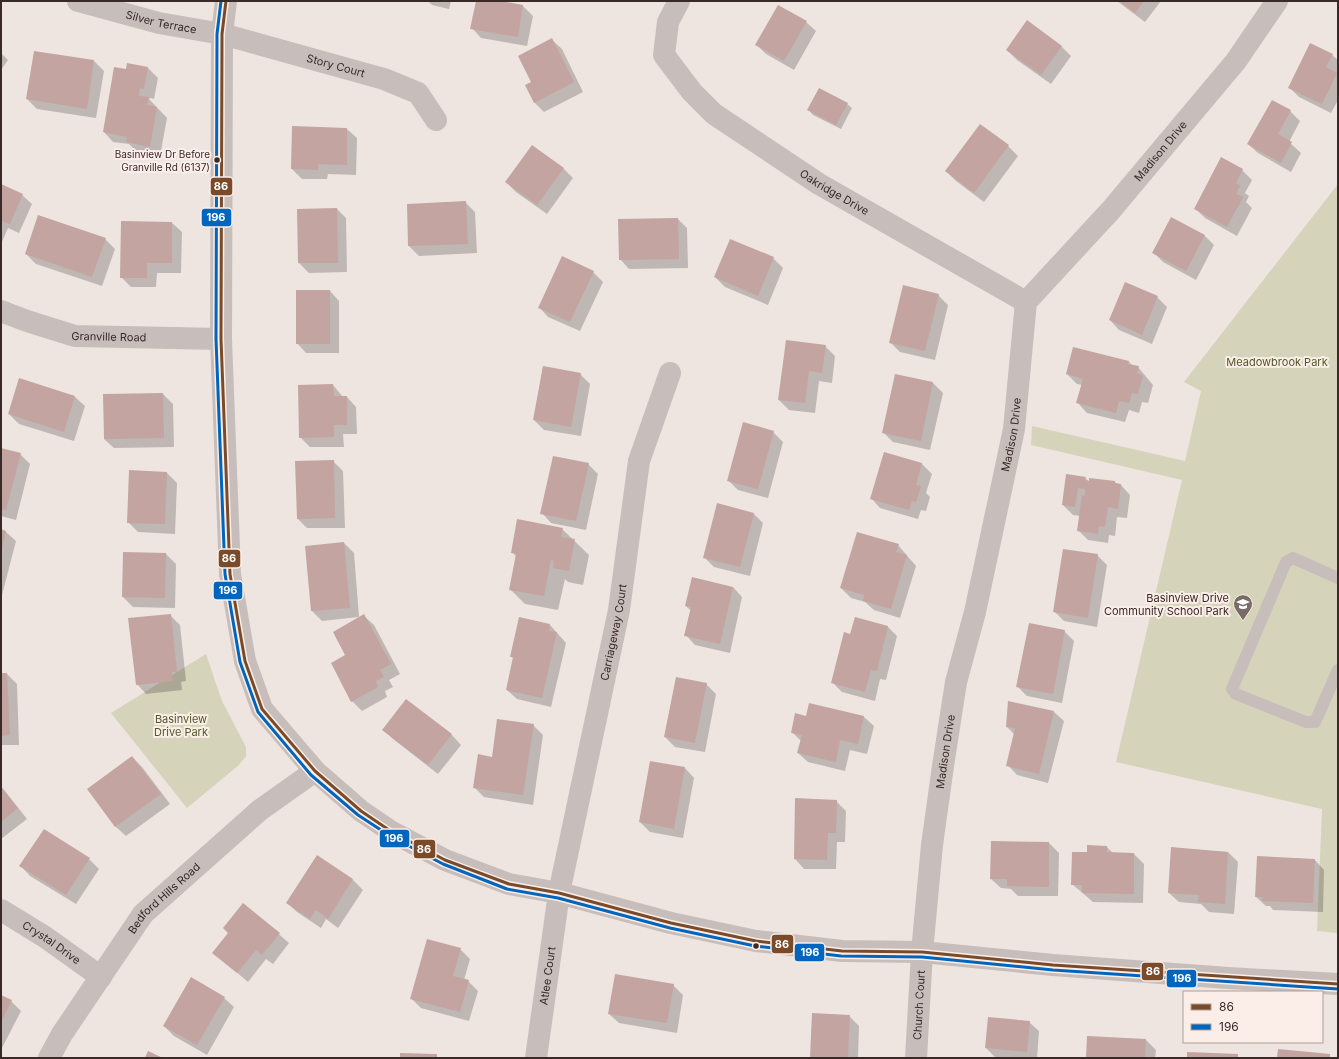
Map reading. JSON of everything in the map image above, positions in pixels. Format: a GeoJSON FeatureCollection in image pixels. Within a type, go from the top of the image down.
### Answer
{"type":"FeatureCollection","features":[{"type":"Feature","properties":{"kind":"street","name":"Silver Terrace"},"geometry":{"type":"LineString","coordinates":[[78,1],[159,23],[222,34]]}},
{"type":"Feature","properties":{"kind":"street"},"geometry":{"type":"LineString","coordinates":[[226,1],[222,34],[221,339],[230,574],[245,661],[262,709],[315,771],[361,811],[392,832],[445,860],[509,884],[559,893],[671,923],[756,941],[842,951],[922,952],[1053,965],[1228,978],[1338,984]]}},
{"type":"Feature","properties":{"kind":"street","name":"Oakridge Drive"},"geometry":{"type":"LineString","coordinates":[[679,1],[668,22],[664,55],[692,92],[714,114],[819,184],[1026,302]]}},
{"type":"Feature","properties":{"kind":"street","name":"Madison Drive"},"geometry":{"type":"LineString","coordinates":[[922,952],[932,845],[955,690],[975,612],[1014,429],[1026,302],[1111,210],[1236,61],[1277,1]]}},
{"type":"Feature","properties":{"kind":"street","name":"Story Court"},"geometry":{"type":"LineString","coordinates":[[222,34],[384,78],[418,93],[436,120]]}},
{"type":"Feature","properties":{"kind":"street","name":"Granville Road"},"geometry":{"type":"LineString","coordinates":[[1,311],[75,336],[221,339]]}},
{"type":"Feature","properties":{"kind":"street","name":"Carriageway Court"},"geometry":{"type":"LineString","coordinates":[[559,893],[619,610],[639,461],[670,373]]}},
{"type":"Feature","properties":{"kind":"street","name":"Bedford Hills Road"},"geometry":{"type":"LineString","coordinates":[[49,1058],[62,1034],[143,914],[260,810],[315,771]]}},
{"type":"Feature","properties":{"kind":"street","name":"Atlee Court"},"geometry":{"type":"LineString","coordinates":[[536,1058],[559,893]]}},
{"type":"Feature","properties":{"kind":"street","name":"Crystal Drive"},"geometry":{"type":"LineString","coordinates":[[1,910],[45,937],[101,977]]}},
{"type":"Feature","properties":{"kind":"street","name":"Church Court"},"geometry":{"type":"LineString","coordinates":[[916,1058],[922,952]]}},
{"type":"Feature","properties":{"kind":"lane"},"geometry":{"type":"LineString","coordinates":[[1338,578],[1293,558],[1286,562],[1232,689],[1236,694],[1306,722],[1315,722],[1338,670]]}},
{"type":"Feature","properties":{"kind":"green space","name":"Basinview Drive Community School Park"},"geometry":{"type":"Polygon","coordinates":[[[1338,184],[1338,933],[1317,931],[1322,809],[1116,762],[1182,480],[1031,445],[1032,426],[1185,461],[1201,391],[1184,382],[1338,184]]]}},
{"type":"Feature","properties":{"kind":"green space","name":"Basinview Drive Park"},"geometry":{"type":"Polygon","coordinates":[[[206,654],[222,701],[246,747],[246,756],[239,765],[187,808],[111,713],[206,654]]]}},
{"type":"Feature","properties":{"kind":"building"},"geometry":{"type":"Polygon","coordinates":[[[476,1],[501,1],[523,5],[518,37],[470,29],[476,1]]]}},
{"type":"Feature","properties":{"kind":"building"},"geometry":{"type":"Polygon","coordinates":[[[1119,1],[1144,1],[1135,13],[1119,1]]]}},
{"type":"Feature","properties":{"kind":"building"},"geometry":{"type":"Polygon","coordinates":[[[778,5],[807,21],[784,61],[755,45],[778,5]]]}},
{"type":"Feature","properties":{"kind":"building"},"geometry":{"type":"Polygon","coordinates":[[[1027,20],[1062,46],[1041,75],[1006,50],[1027,20]]]}},
{"type":"Feature","properties":{"kind":"building"},"geometry":{"type":"Polygon","coordinates":[[[552,38],[574,82],[534,103],[525,85],[531,82],[518,56],[552,38]]]}},
{"type":"Feature","properties":{"kind":"building"},"geometry":{"type":"Polygon","coordinates":[[[1310,43],[1333,54],[1326,67],[1337,73],[1322,104],[1288,88],[1310,43]]]}},
{"type":"Feature","properties":{"kind":"building"},"geometry":{"type":"Polygon","coordinates":[[[34,51],[94,60],[87,109],[26,99],[34,51]]]}},
{"type":"Feature","properties":{"kind":"building"},"geometry":{"type":"Polygon","coordinates":[[[127,63],[148,67],[144,89],[140,88],[139,96],[149,97],[147,105],[157,107],[150,147],[126,142],[127,137],[103,132],[114,67],[126,69],[127,63]]]}},
{"type":"Feature","properties":{"kind":"building"},"geometry":{"type":"Polygon","coordinates":[[[819,88],[848,103],[836,125],[807,110],[819,88]]]}},
{"type":"Feature","properties":{"kind":"building"},"geometry":{"type":"Polygon","coordinates":[[[1272,100],[1291,110],[1278,134],[1292,142],[1281,163],[1247,144],[1272,100]]]}},
{"type":"Feature","properties":{"kind":"building"},"geometry":{"type":"Polygon","coordinates":[[[980,124],[1009,145],[974,193],[945,171],[980,124]]]}},
{"type":"Feature","properties":{"kind":"building"},"geometry":{"type":"Polygon","coordinates":[[[292,126],[347,128],[347,165],[318,164],[318,170],[291,169],[292,126]]]}},
{"type":"Feature","properties":{"kind":"building"},"geometry":{"type":"Polygon","coordinates":[[[532,145],[564,168],[537,205],[505,182],[532,145]]]}},
{"type":"Feature","properties":{"kind":"building"},"geometry":{"type":"Polygon","coordinates":[[[1221,157],[1243,169],[1236,183],[1240,186],[1236,194],[1243,197],[1227,227],[1194,209],[1221,157]]]}},
{"type":"Feature","properties":{"kind":"building"},"geometry":{"type":"Polygon","coordinates":[[[1,184],[23,194],[10,224],[1,221],[1,184]]]}},
{"type":"Feature","properties":{"kind":"building"},"geometry":{"type":"Polygon","coordinates":[[[466,201],[468,244],[408,246],[407,204],[466,201]]]}},
{"type":"Feature","properties":{"kind":"building"},"geometry":{"type":"Polygon","coordinates":[[[337,208],[338,263],[298,263],[297,209],[337,208]]]}},
{"type":"Feature","properties":{"kind":"building"},"geometry":{"type":"Polygon","coordinates":[[[38,215],[106,238],[92,277],[25,254],[38,215]]]}},
{"type":"Feature","properties":{"kind":"building"},"geometry":{"type":"Polygon","coordinates":[[[1171,217],[1205,235],[1186,271],[1152,253],[1171,217]]]}},
{"type":"Feature","properties":{"kind":"building"},"geometry":{"type":"Polygon","coordinates":[[[678,218],[679,259],[619,260],[618,219],[678,218]]]}},
{"type":"Feature","properties":{"kind":"building"},"geometry":{"type":"Polygon","coordinates":[[[121,221],[172,222],[172,263],[147,263],[147,278],[120,278],[121,221]]]}},
{"type":"Feature","properties":{"kind":"building"},"geometry":{"type":"Polygon","coordinates":[[[730,239],[774,257],[758,296],[714,277],[730,239]]]}},
{"type":"Feature","properties":{"kind":"building"},"geometry":{"type":"Polygon","coordinates":[[[562,256],[594,271],[570,322],[538,308],[562,256]]]}},
{"type":"Feature","properties":{"kind":"building"},"geometry":{"type":"Polygon","coordinates":[[[1125,282],[1158,296],[1142,335],[1109,320],[1125,282]]]}},
{"type":"Feature","properties":{"kind":"building"},"geometry":{"type":"Polygon","coordinates":[[[903,285],[939,294],[925,351],[889,343],[903,285]]]}},
{"type":"Feature","properties":{"kind":"building"},"geometry":{"type":"Polygon","coordinates":[[[296,290],[330,290],[330,344],[296,344],[296,290]]]}},
{"type":"Feature","properties":{"kind":"building"},"geometry":{"type":"Polygon","coordinates":[[[786,340],[826,345],[822,373],[809,371],[805,403],[778,400],[786,340]]]}},
{"type":"Feature","properties":{"kind":"building"},"geometry":{"type":"Polygon","coordinates":[[[1073,347],[1129,361],[1128,364],[1139,366],[1137,373],[1143,375],[1138,394],[1132,393],[1129,403],[1119,401],[1116,413],[1076,403],[1083,379],[1066,374],[1073,347]]]}},
{"type":"Feature","properties":{"kind":"building"},"geometry":{"type":"Polygon","coordinates":[[[543,366],[581,373],[571,427],[533,420],[543,366]]]}},
{"type":"Feature","properties":{"kind":"building"},"geometry":{"type":"Polygon","coordinates":[[[895,374],[933,382],[921,441],[882,433],[895,374]]]}},
{"type":"Feature","properties":{"kind":"building"},"geometry":{"type":"Polygon","coordinates":[[[19,378],[75,396],[64,432],[8,414],[19,378]]]}},
{"type":"Feature","properties":{"kind":"building"},"geometry":{"type":"Polygon","coordinates":[[[333,384],[334,396],[347,396],[347,425],[334,425],[334,437],[299,438],[298,385],[333,384]]]}},
{"type":"Feature","properties":{"kind":"building"},"geometry":{"type":"Polygon","coordinates":[[[163,393],[164,438],[104,439],[103,394],[163,393]]]}},
{"type":"Feature","properties":{"kind":"building"},"geometry":{"type":"Polygon","coordinates":[[[743,422],[774,431],[758,489],[727,481],[743,422]]]}},
{"type":"Feature","properties":{"kind":"building"},"geometry":{"type":"Polygon","coordinates":[[[1,448],[21,453],[6,510],[1,509],[1,448]]]}},
{"type":"Feature","properties":{"kind":"building"},"geometry":{"type":"Polygon","coordinates":[[[884,452],[922,463],[916,485],[921,486],[916,502],[912,501],[909,510],[870,499],[884,452]]]}},
{"type":"Feature","properties":{"kind":"building"},"geometry":{"type":"Polygon","coordinates":[[[553,456],[589,463],[576,521],[540,514],[553,456]]]}},
{"type":"Feature","properties":{"kind":"building"},"geometry":{"type":"Polygon","coordinates":[[[334,460],[335,518],[297,519],[295,461],[334,460]]]}},
{"type":"Feature","properties":{"kind":"building"},"geometry":{"type":"Polygon","coordinates":[[[129,470],[167,472],[165,524],[127,523],[129,470]]]}},
{"type":"Feature","properties":{"kind":"building"},"geometry":{"type":"Polygon","coordinates":[[[1066,474],[1086,477],[1085,480],[1089,481],[1089,478],[1115,481],[1115,483],[1121,484],[1118,509],[1108,507],[1105,527],[1099,526],[1098,534],[1077,531],[1082,495],[1085,496],[1085,489],[1078,488],[1075,507],[1062,505],[1066,474]]]}},
{"type":"Feature","properties":{"kind":"building"},"geometry":{"type":"Polygon","coordinates":[[[717,503],[754,513],[740,567],[703,558],[717,503]]]}},
{"type":"Feature","properties":{"kind":"building"},"geometry":{"type":"Polygon","coordinates":[[[517,519],[563,528],[561,537],[575,539],[569,571],[553,568],[554,561],[551,560],[544,596],[509,590],[516,554],[511,553],[517,519]]]}},
{"type":"Feature","properties":{"kind":"building"},"geometry":{"type":"Polygon","coordinates":[[[1,529],[6,531],[2,549],[1,549],[1,529]]]}},
{"type":"Feature","properties":{"kind":"building"},"geometry":{"type":"Polygon","coordinates":[[[857,532],[899,544],[896,552],[907,555],[891,609],[863,601],[864,595],[840,588],[857,532]]]}},
{"type":"Feature","properties":{"kind":"building"},"geometry":{"type":"Polygon","coordinates":[[[344,542],[350,608],[311,611],[305,546],[344,542]]]}},
{"type":"Feature","properties":{"kind":"building"},"geometry":{"type":"Polygon","coordinates":[[[1063,549],[1098,554],[1088,618],[1053,612],[1063,549]]]}},
{"type":"Feature","properties":{"kind":"building"},"geometry":{"type":"Polygon","coordinates":[[[123,552],[166,553],[165,598],[122,597],[123,552]]]}},
{"type":"Feature","properties":{"kind":"building"},"geometry":{"type":"Polygon","coordinates":[[[692,577],[733,587],[720,644],[684,636],[691,607],[685,606],[692,577]]]}},
{"type":"Feature","properties":{"kind":"building"},"geometry":{"type":"Polygon","coordinates":[[[171,614],[177,672],[172,672],[173,681],[136,685],[128,618],[171,614]]]}},
{"type":"Feature","properties":{"kind":"building"},"geometry":{"type":"Polygon","coordinates":[[[364,614],[391,664],[380,670],[384,677],[376,681],[378,687],[351,702],[331,663],[345,655],[333,632],[364,614]]]}},
{"type":"Feature","properties":{"kind":"building"},"geometry":{"type":"Polygon","coordinates":[[[519,617],[550,624],[549,631],[557,632],[542,698],[506,690],[513,657],[510,657],[519,617]]]}},
{"type":"Feature","properties":{"kind":"building"},"geometry":{"type":"Polygon","coordinates":[[[855,617],[888,626],[877,671],[871,670],[865,692],[831,683],[844,632],[850,634],[855,617]]]}},
{"type":"Feature","properties":{"kind":"building"},"geometry":{"type":"Polygon","coordinates":[[[1029,623],[1065,630],[1053,694],[1016,687],[1029,623]]]}},
{"type":"Feature","properties":{"kind":"building"},"geometry":{"type":"Polygon","coordinates":[[[1,673],[7,673],[10,735],[1,736],[1,673]]]}},
{"type":"Feature","properties":{"kind":"building"},"geometry":{"type":"Polygon","coordinates":[[[676,677],[707,683],[695,743],[664,737],[676,677]]]}},
{"type":"Feature","properties":{"kind":"building"},"geometry":{"type":"Polygon","coordinates":[[[406,699],[452,734],[428,765],[382,730],[406,699]]]}},
{"type":"Feature","properties":{"kind":"building"},"geometry":{"type":"Polygon","coordinates":[[[1008,701],[1054,711],[1039,774],[1006,766],[1015,728],[1006,727],[1008,701]]]}},
{"type":"Feature","properties":{"kind":"building"},"geometry":{"type":"Polygon","coordinates":[[[809,703],[864,716],[858,744],[840,740],[836,762],[797,753],[802,735],[791,733],[795,713],[806,716],[809,703]]]}},
{"type":"Feature","properties":{"kind":"building"},"geometry":{"type":"Polygon","coordinates":[[[497,719],[534,724],[523,795],[473,788],[478,754],[492,757],[497,719]]]}},
{"type":"Feature","properties":{"kind":"building"},"geometry":{"type":"Polygon","coordinates":[[[132,756],[161,794],[115,827],[87,789],[132,756]]]}},
{"type":"Feature","properties":{"kind":"building"},"geometry":{"type":"Polygon","coordinates":[[[650,761],[685,767],[674,829],[639,822],[650,761]]]}},
{"type":"Feature","properties":{"kind":"building"},"geometry":{"type":"Polygon","coordinates":[[[1,787],[18,808],[1,822],[1,787]]]}},
{"type":"Feature","properties":{"kind":"building"},"geometry":{"type":"Polygon","coordinates":[[[795,798],[837,800],[836,833],[828,833],[827,860],[794,859],[795,798]]]}},
{"type":"Feature","properties":{"kind":"building"},"geometry":{"type":"Polygon","coordinates":[[[44,829],[90,858],[66,895],[19,866],[44,829]]]}},
{"type":"Feature","properties":{"kind":"building"},"geometry":{"type":"Polygon","coordinates":[[[991,841],[1049,842],[1049,887],[1007,886],[1007,879],[990,879],[991,841]]]}},
{"type":"Feature","properties":{"kind":"building"},"geometry":{"type":"Polygon","coordinates":[[[1087,845],[1107,846],[1107,852],[1134,853],[1134,894],[1082,893],[1082,885],[1071,885],[1072,852],[1087,852],[1087,845]]]}},
{"type":"Feature","properties":{"kind":"building"},"geometry":{"type":"Polygon","coordinates":[[[1171,847],[1228,852],[1225,904],[1198,902],[1199,895],[1168,893],[1171,847]]]}},
{"type":"Feature","properties":{"kind":"building"},"geometry":{"type":"Polygon","coordinates":[[[317,855],[353,879],[328,919],[316,910],[310,919],[286,903],[317,855]]]}},
{"type":"Feature","properties":{"kind":"building"},"geometry":{"type":"Polygon","coordinates":[[[1257,856],[1315,859],[1313,903],[1262,901],[1263,897],[1255,897],[1257,856]]]}},
{"type":"Feature","properties":{"kind":"building"},"geometry":{"type":"Polygon","coordinates":[[[243,903],[280,933],[262,955],[256,950],[237,973],[212,953],[228,933],[223,928],[243,903]]]}},
{"type":"Feature","properties":{"kind":"building"},"geometry":{"type":"Polygon","coordinates":[[[427,939],[461,948],[453,976],[469,980],[460,1012],[410,999],[427,939]]]}},
{"type":"Feature","properties":{"kind":"building"},"geometry":{"type":"Polygon","coordinates":[[[615,974],[674,984],[667,1023],[608,1014],[615,974]]]}},
{"type":"Feature","properties":{"kind":"building"},"geometry":{"type":"Polygon","coordinates":[[[191,977],[225,997],[197,1045],[163,1026],[191,977]]]}},
{"type":"Feature","properties":{"kind":"building"},"geometry":{"type":"Polygon","coordinates":[[[1,995],[12,1000],[1,1022],[1,995]]]}},
{"type":"Feature","properties":{"kind":"building"},"geometry":{"type":"Polygon","coordinates":[[[812,1013],[850,1015],[848,1058],[810,1058],[812,1013]]]}},
{"type":"Feature","properties":{"kind":"building"},"geometry":{"type":"Polygon","coordinates":[[[988,1017],[1030,1021],[1027,1052],[985,1048],[988,1017]]]}},
{"type":"Feature","properties":{"kind":"building"},"geometry":{"type":"Polygon","coordinates":[[[1087,1036],[1146,1039],[1145,1058],[1086,1058],[1087,1036]]]}},
{"type":"Feature","properties":{"kind":"building"},"geometry":{"type":"Polygon","coordinates":[[[1278,1049],[1330,1054],[1330,1058],[1277,1058],[1278,1049]]]}},
{"type":"Feature","properties":{"kind":"building"},"geometry":{"type":"Polygon","coordinates":[[[148,1051],[163,1058],[145,1058],[148,1051]]]}},
{"type":"Feature","properties":{"kind":"building"},"geometry":{"type":"Polygon","coordinates":[[[1187,1052],[1238,1054],[1238,1058],[1187,1058],[1187,1052]]]}},
{"type":"Feature","properties":{"kind":"building"},"geometry":{"type":"Polygon","coordinates":[[[400,1053],[437,1054],[437,1058],[400,1058],[400,1053]]]}},
{"type":"Feature","properties":{"kind":"transit line","name":"196"},"geometry":{"type":"LineString","coordinates":[[221,1],[217,34],[216,339],[225,574],[240,662],[258,712],[311,775],[358,815],[390,836],[443,864],[507,889],[558,898],[670,928],[755,946],[841,956],[922,957],[1053,970],[1338,989]]}},
{"type":"Feature","properties":{"kind":"transit line","name":"86"},"geometry":{"type":"LineString","coordinates":[[226,1],[222,34],[221,339],[230,574],[245,661],[262,709],[315,771],[361,811],[392,832],[445,860],[509,884],[559,893],[671,923],[756,941],[842,951],[922,952],[1053,965],[1338,984]]}},
{"type":"Feature","properties":{"kind":"place","name":"Basinview Dr Before Granville Rd (6137)"},"geometry":{"type":"Point","coordinates":[217,160]}},
{"type":"Feature","properties":{"kind":"place","name":"Basinview Drive Community School Park"},"geometry":{"type":"Point","coordinates":[1243,621]}},
{"type":"Feature","properties":{"kind":"park label","name":"Meadowbrook Park"},"geometry":{"type":"Point","coordinates":[1277,362]}}]}
